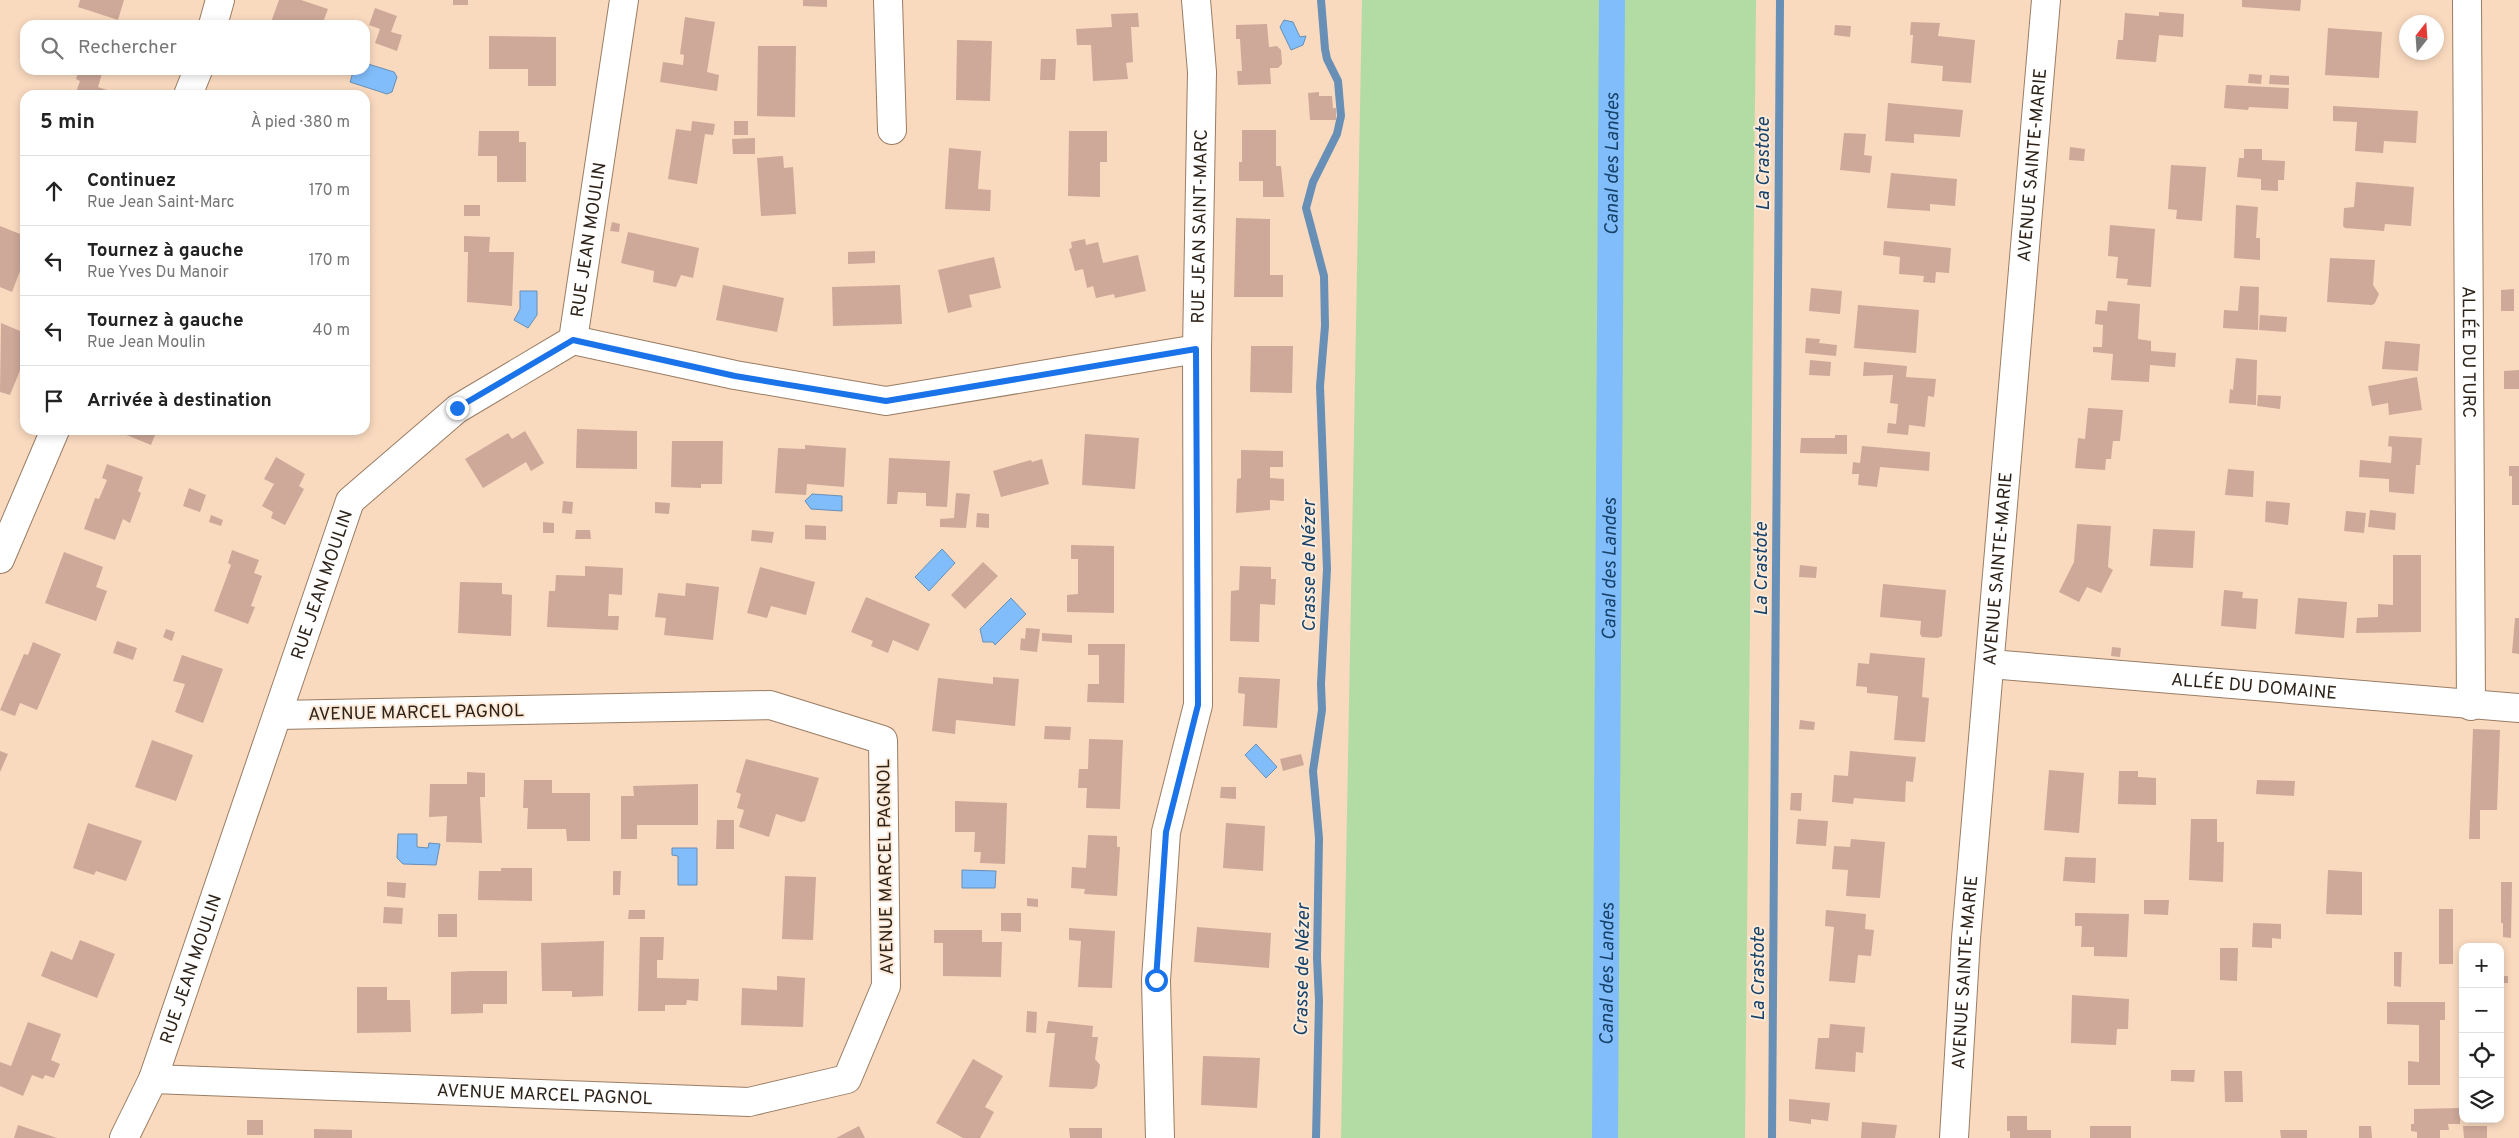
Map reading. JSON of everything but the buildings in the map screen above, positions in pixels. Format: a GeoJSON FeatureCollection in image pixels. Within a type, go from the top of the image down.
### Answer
{"type":"FeatureCollection","features":[{"type":"Feature","properties":{"kind":"street"},"geometry":{"type":"LineString","coordinates":[[214,20],[220,0]]}},
{"type":"Feature","properties":{"kind":"street","name":"RUE JEAN MOULIN"},"geometry":{"type":"LineString","coordinates":[[124,1138],[153,1079],[279,715],[350,501],[457,408],[573,340],[624,0]]}},
{"type":"Feature","properties":{"kind":"street"},"geometry":{"type":"LineString","coordinates":[[888,0],[892,130]]}},
{"type":"Feature","properties":{"kind":"street","name":"RUE JEAN SAINT-MARC"},"geometry":{"type":"LineString","coordinates":[[1160,1138],[1156,980],[1166,832],[1198,705],[1196,349],[1202,72],[1196,0]]}},
{"type":"Feature","properties":{"kind":"street","name":"AVENUE SAINTE-MARIE"},"geometry":{"type":"LineString","coordinates":[[1954,1138],[1966,948],[2046,0]]}},
{"type":"Feature","properties":{"kind":"street","name":"ALLÉE DU TURC"},"geometry":{"type":"LineString","coordinates":[[2467,0],[2471,706]]}},
{"type":"Feature","properties":{"kind":"street"},"geometry":{"type":"LineString","coordinates":[[190,90],[196,75]]}},
{"type":"Feature","properties":{"kind":"street"},"geometry":{"type":"LineString","coordinates":[[573,340],[735,376],[886,401],[1196,349]]}},
{"type":"Feature","properties":{"kind":"street"},"geometry":{"type":"LineString","coordinates":[[0,559],[53,435]]}},
{"type":"Feature","properties":{"kind":"street","name":"ALLÉE DU DOMAINE"},"geometry":{"type":"LineString","coordinates":[[1990,664],[2471,706],[2519,708]]}},
{"type":"Feature","properties":{"kind":"street","name":"AVENUE MARCEL PAGNOL"},"geometry":{"type":"LineString","coordinates":[[153,1079],[749,1102],[847,1079],[886,986],[883,740],[770,705],[279,715]]}},
{"type":"Feature","properties":{"kind":"green space"},"geometry":{"type":"Polygon","coordinates":[[[1362,0],[1756,0],[1745,1138],[1341,1138],[1362,0]]]}},
{"type":"Feature","properties":{"kind":"water"},"geometry":{"type":"Polygon","coordinates":[[[1284,20],[1293,22],[1300,37],[1306,36],[1303,45],[1291,50],[1280,27],[1284,20]]]}},
{"type":"Feature","properties":{"kind":"water"},"geometry":{"type":"Polygon","coordinates":[[[370,65],[394,72],[397,77],[392,92],[387,94],[350,82],[352,76],[370,75],[370,65]]]}},
{"type":"Feature","properties":{"kind":"water"},"geometry":{"type":"Polygon","coordinates":[[[520,291],[537,291],[537,315],[528,328],[514,320],[520,309],[520,291]]]}},
{"type":"Feature","properties":{"kind":"water"},"geometry":{"type":"Polygon","coordinates":[[[812,494],[842,496],[842,511],[811,509],[805,501],[812,494]]]}},
{"type":"Feature","properties":{"kind":"water"},"geometry":{"type":"Polygon","coordinates":[[[942,549],[955,563],[929,591],[915,577],[942,549]]]}},
{"type":"Feature","properties":{"kind":"water"},"geometry":{"type":"Polygon","coordinates":[[[1011,598],[1026,614],[995,645],[993,642],[983,642],[980,629],[1011,598]]]}},
{"type":"Feature","properties":{"kind":"water"},"geometry":{"type":"Polygon","coordinates":[[[1256,744],[1277,767],[1266,778],[1245,755],[1256,744]]]}},
{"type":"Feature","properties":{"kind":"water"},"geometry":{"type":"Polygon","coordinates":[[[398,834],[417,834],[417,847],[428,848],[429,843],[440,844],[436,865],[403,864],[397,858],[398,834]]]}},
{"type":"Feature","properties":{"kind":"water"},"geometry":{"type":"Polygon","coordinates":[[[672,848],[697,848],[697,885],[678,885],[678,856],[672,855],[672,848]]]}},
{"type":"Feature","properties":{"kind":"water"},"geometry":{"type":"Polygon","coordinates":[[[962,870],[996,871],[995,888],[962,888],[962,870]]]}},
{"type":"Feature","properties":{"kind":"waterway","name":"Crasse de Nézer"},"geometry":{"type":"LineString","coordinates":[[1316,1138],[1319,1001],[1317,958],[1319,838],[1313,771],[1322,710],[1321,684],[1327,569],[1320,386],[1325,326],[1324,276],[1306,208],[1313,182],[1337,134],[1341,116],[1338,81],[1327,59],[1325,49],[1321,0]]}},
{"type":"Feature","properties":{"kind":"waterway","name":"Canal des Landes"},"geometry":{"type":"LineString","coordinates":[[1605,1138],[1612,0]]}},
{"type":"Feature","properties":{"kind":"waterway","name":"La Crastote"},"geometry":{"type":"LineString","coordinates":[[1772,1138],[1780,0]]}},
{"type":"Feature","properties":{"kind":"route"},"geometry":{"type":"LineString","coordinates":[[457,408],[573,340],[735,376],[886,401],[1196,349],[1198,705],[1166,832],[1156,980]]}}]}
